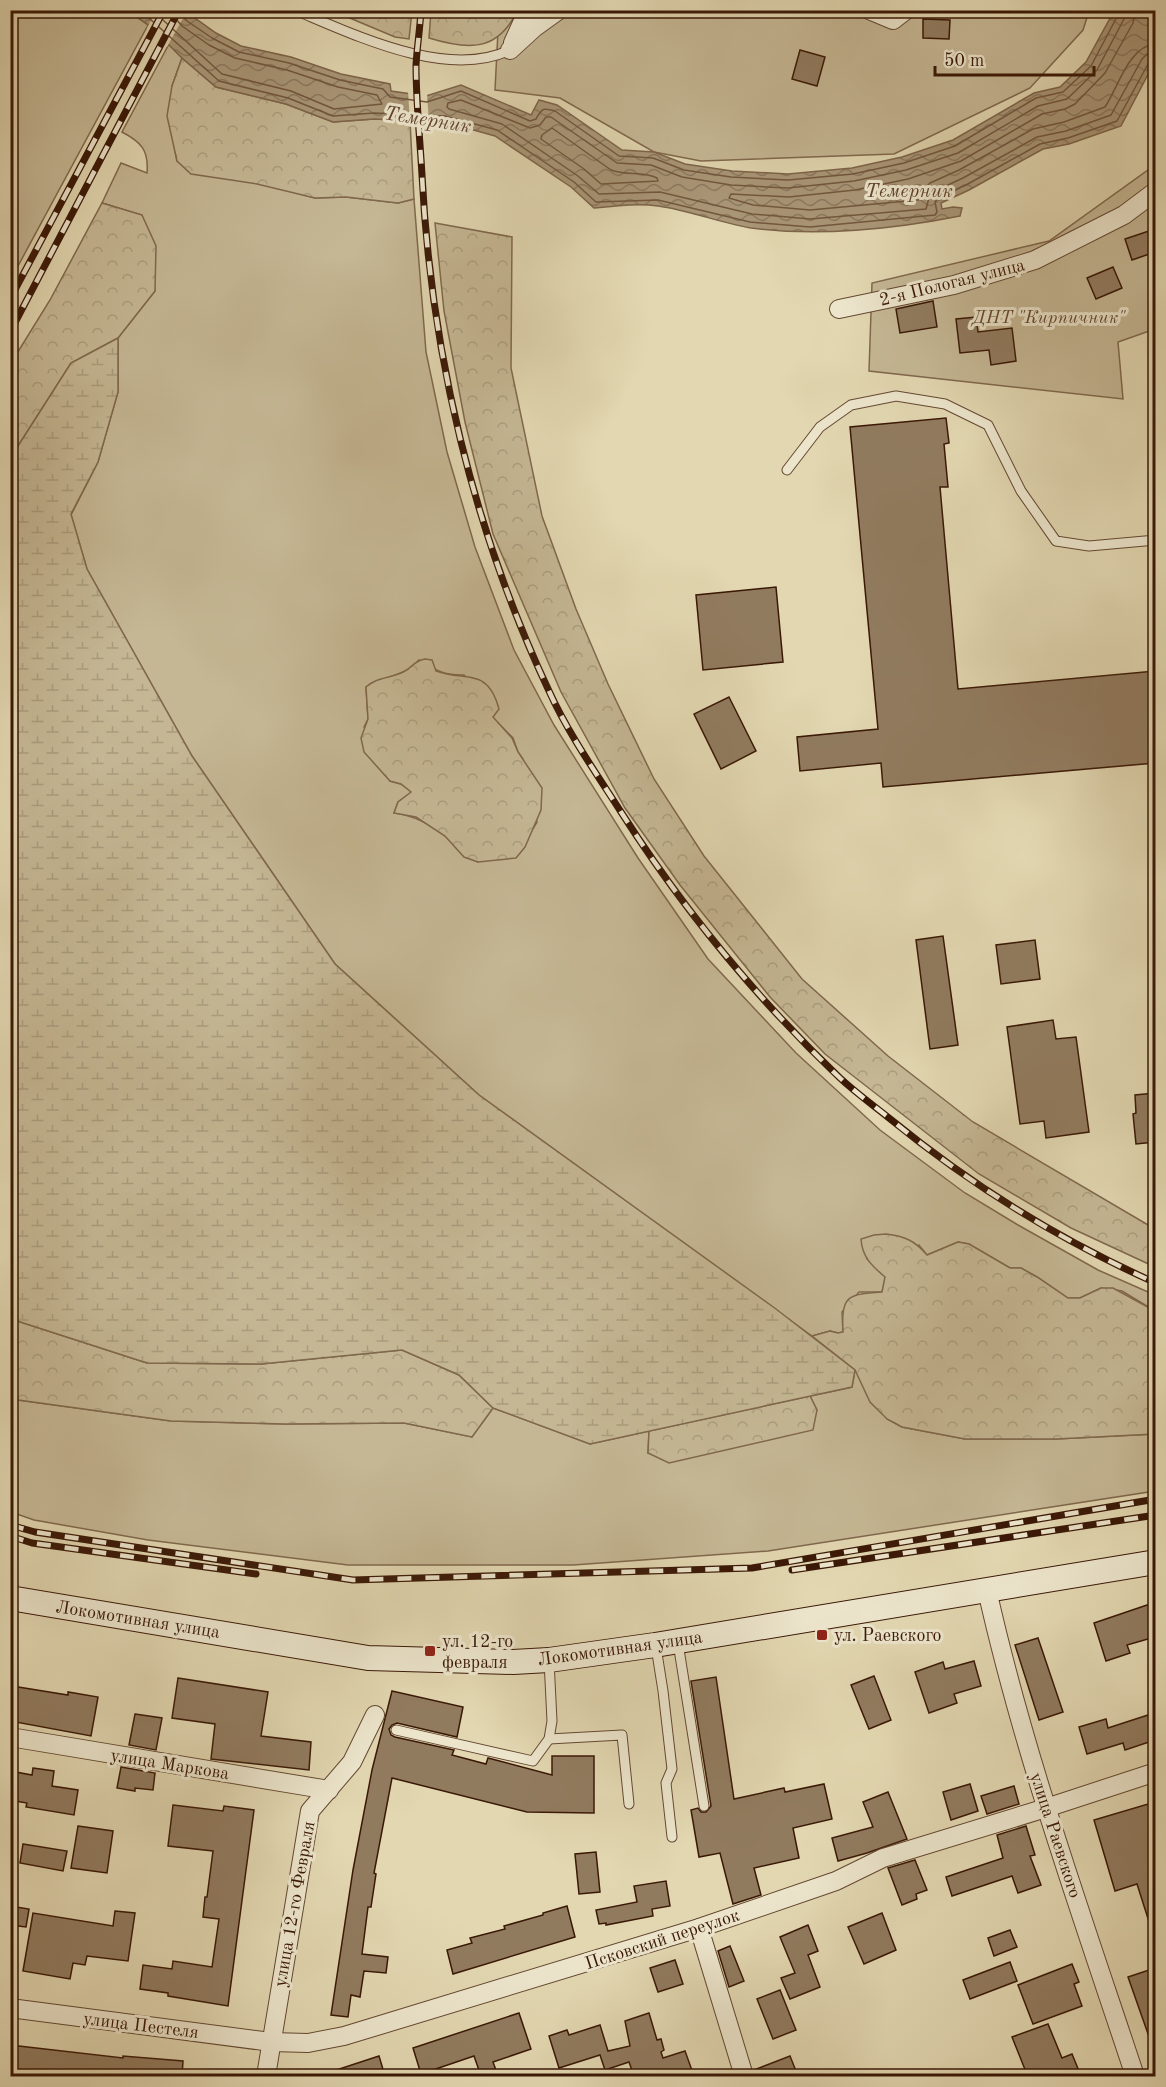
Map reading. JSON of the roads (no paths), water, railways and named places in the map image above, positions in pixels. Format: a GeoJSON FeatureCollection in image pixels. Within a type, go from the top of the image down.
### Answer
{"type":"FeatureCollection","features":[{"type":"Feature","properties":{"kind":"street"},"geometry":{"type":"LineString","coordinates":[[510,50],[528,10]]}},
{"type":"Feature","properties":{"kind":"street"},"geometry":{"type":"LineString","coordinates":[[510,50],[534,28],[559,10]]}},
{"type":"Feature","properties":{"kind":"street"},"geometry":{"type":"LineString","coordinates":[[869,10],[893,20],[906,10]]}},
{"type":"Feature","properties":{"kind":"street","name":"2-я Пологая улица"},"geometry":{"type":"LineString","coordinates":[[839,309],[954,285],[1035,260],[1124,215],[1155,191]]}},
{"type":"Feature","properties":{"kind":"street","name":"Локомотивная улица"},"geometry":{"type":"LineString","coordinates":[[10,1598],[368,1658],[513,1662],[549,1660],[666,1643],[1155,1562]]}},
{"type":"Feature","properties":{"kind":"street","name":"улица Раевского"},"geometry":{"type":"LineString","coordinates":[[987,1590],[998,1640],[1046,1808],[1135,2076]]}},
{"type":"Feature","properties":{"kind":"street","name":"улица 12-го Февраля"},"geometry":{"type":"LineString","coordinates":[[266,2076],[310,1811],[352,1762],[375,1715]]}},
{"type":"Feature","properties":{"kind":"street","name":"улица Маркова"},"geometry":{"type":"LineString","coordinates":[[10,1737],[329,1790]]}},
{"type":"Feature","properties":{"kind":"street","name":"Псковский переулок"},"geometry":{"type":"LineString","coordinates":[[271,2042],[308,2043],[344,2036],[699,1928],[836,1881],[883,1858],[1155,1772]]}},
{"type":"Feature","properties":{"kind":"street"},"geometry":{"type":"LineString","coordinates":[[699,1928],[744,2076]]}},
{"type":"Feature","properties":{"kind":"street","name":"улица Пестеля"},"geometry":{"type":"LineString","coordinates":[[10,2008],[271,2042]]}},
{"type":"Feature","properties":{"kind":"lane"},"geometry":{"type":"LineString","coordinates":[[295,10],[385,47],[454,60],[483,59],[510,50]]}},
{"type":"Feature","properties":{"kind":"lane"},"geometry":{"type":"LineString","coordinates":[[787,470],[820,427],[851,405],[896,396],[945,404],[988,425],[1021,491],[1056,541],[1089,546],[1155,540]]}},
{"type":"Feature","properties":{"kind":"lane"},"geometry":{"type":"LineString","coordinates":[[666,1643],[704,1806]]}},
{"type":"Feature","properties":{"kind":"lane"},"geometry":{"type":"LineString","coordinates":[[666,1643],[663,1691],[672,1769],[666,1783],[672,1837]]}},
{"type":"Feature","properties":{"kind":"lane"},"geometry":{"type":"LineString","coordinates":[[396,1730],[533,1761],[549,1739],[552,1721],[549,1660]]}},
{"type":"Feature","properties":{"kind":"lane"},"geometry":{"type":"LineString","coordinates":[[549,1739],[622,1736],[629,1804]]}},
{"type":"Feature","properties":{"kind":"water","name":"Темерник"},"geometry":{"type":"Polygon","coordinates":[[[128,11],[185,11],[216,33],[241,46],[291,57],[341,74],[390,84],[391,91],[426,96],[461,85],[531,115],[539,100],[557,105],[622,150],[654,152],[685,164],[732,171],[788,174],[852,168],[902,157],[953,140],[1034,93],[1060,87],[1086,62],[1114,11],[1155,11],[1155,61],[1121,126],[1069,144],[1043,149],[941,203],[942,209],[962,208],[960,216],[883,228],[829,232],[776,231],[739,226],[658,206],[594,208],[571,187],[495,136],[445,122],[374,119],[333,122],[286,104],[216,87],[150,26],[128,11]]]}},
{"type":"Feature","properties":{"kind":"railway"},"geometry":{"type":"LineString","coordinates":[[10,299],[164,10]]}},
{"type":"Feature","properties":{"kind":"railway"},"geometry":{"type":"LineString","coordinates":[[10,332],[179,10]]}},
{"type":"Feature","properties":{"kind":"railway"},"geometry":{"type":"LineString","coordinates":[[421,10],[416,65],[417,107],[427,242],[446,374],[460,439],[498,567],[549,691],[574,737],[645,848],[696,918],[779,1017],[840,1078],[920,1143],[1017,1210],[1085,1248],[1156,1283]]}},
{"type":"Feature","properties":{"kind":"railway"},"geometry":{"type":"LineString","coordinates":[[10,1525],[35,1532],[353,1580],[752,1568],[1156,1499]]}},
{"type":"Feature","properties":{"kind":"railway"},"geometry":{"type":"LineString","coordinates":[[792,1570],[1156,1515]]}},
{"type":"Feature","properties":{"kind":"railway"},"geometry":{"type":"LineString","coordinates":[[10,1536],[32,1543],[256,1574]]}},
{"type":"Feature","properties":{"kind":"place","name":"ул. Раевского"},"geometry":{"type":"Point","coordinates":[822,1635]}},
{"type":"Feature","properties":{"kind":"place","name":"ул. 12-го февраля"},"geometry":{"type":"Point","coordinates":[430,1651]}},
{"type":"Feature","properties":{"kind":"park label","name":"ДНТ \"Кирпичник\""},"geometry":{"type":"Point","coordinates":[1049,317]}}]}
